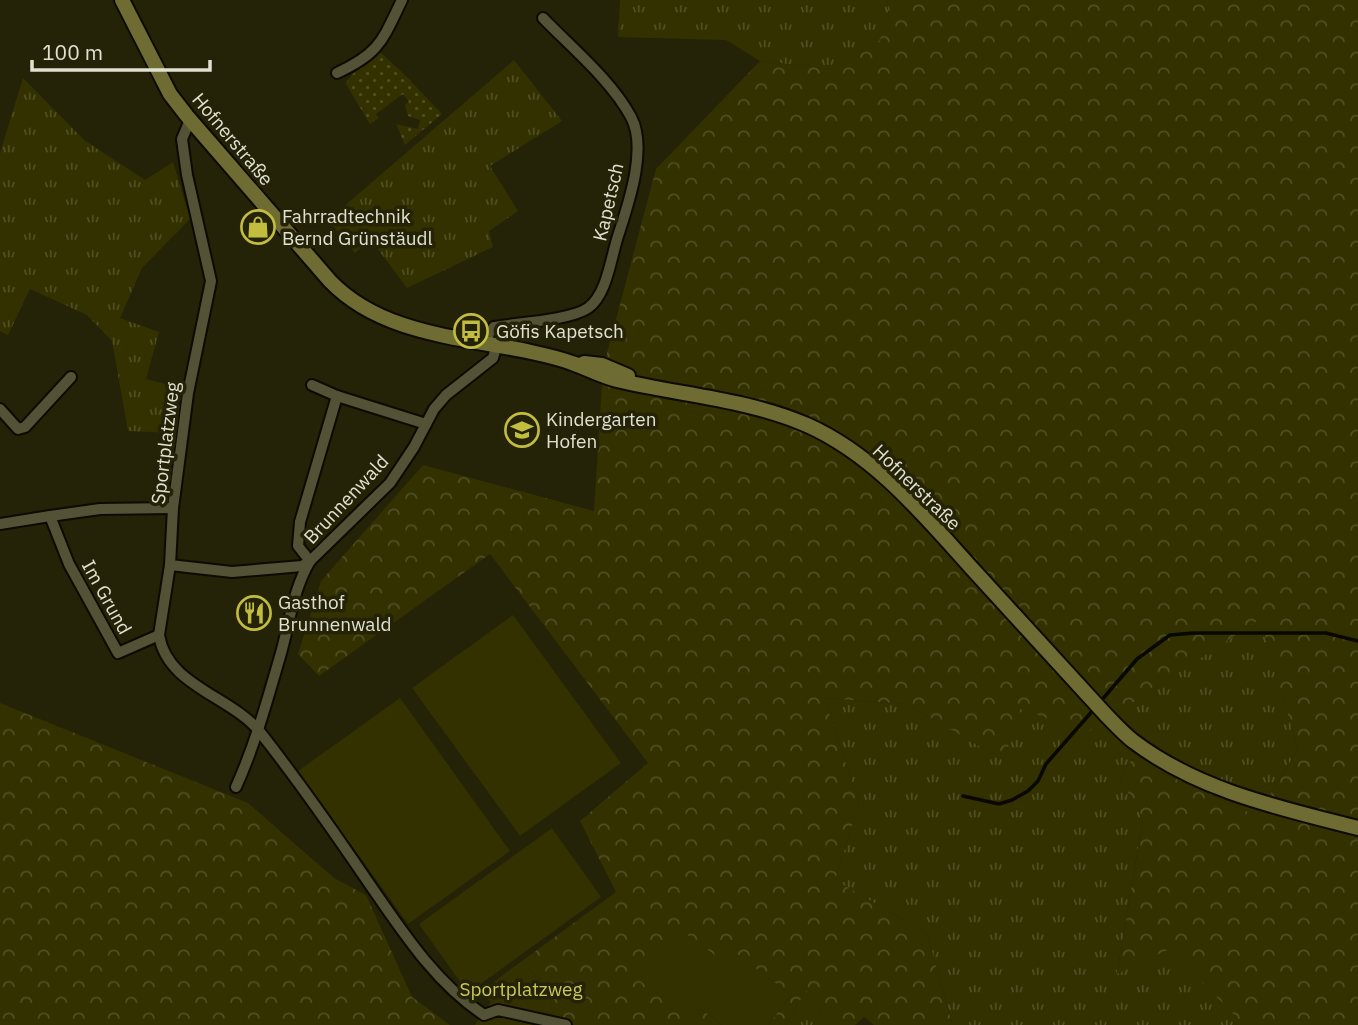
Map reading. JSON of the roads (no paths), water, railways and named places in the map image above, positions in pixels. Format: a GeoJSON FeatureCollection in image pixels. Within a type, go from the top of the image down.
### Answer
{"type":"FeatureCollection","features":[{"type":"Feature","properties":{"kind":"main road","name":"Hofnerstraße"},"geometry":{"type":"LineString","coordinates":[[122,0],[170,94],[190,120],[330,281],[356,304],[403,325],[574,363],[602,365],[641,384],[771,412],[810,426],[848,449],[886,479],[921,512],[1106,715],[1133,741],[1175,768],[1215,787],[1258,803],[1358,828]]}},
{"type":"Feature","properties":{"kind":"street"},"geometry":{"type":"LineString","coordinates":[[337,73],[360,63],[376,49],[402,0]]}},
{"type":"Feature","properties":{"kind":"street","name":"Kapetsch"},"geometry":{"type":"LineString","coordinates":[[492,343],[489,333],[494,327],[576,314],[593,304],[612,262],[617,237],[626,215],[637,152],[637,133],[631,117],[596,71],[543,18]]}},
{"type":"Feature","properties":{"kind":"street","name":"Sportplatzweg"},"geometry":{"type":"LineString","coordinates":[[159,635],[170,565],[173,508],[190,381],[211,281],[187,175],[182,138],[190,120]]}},
{"type":"Feature","properties":{"kind":"street","name":"Brunnenwald"},"geometry":{"type":"LineString","coordinates":[[170,565],[232,572],[302,566],[310,561],[390,483],[446,395],[493,358],[492,343]]}},
{"type":"Feature","properties":{"kind":"street"},"geometry":{"type":"LineString","coordinates":[[0,409],[18,429],[25,428],[71,377]]}},
{"type":"Feature","properties":{"kind":"street"},"geometry":{"type":"LineString","coordinates":[[312,385],[337,396],[426,424]]}},
{"type":"Feature","properties":{"kind":"street","name":"Brunnenwald"},"geometry":{"type":"LineString","coordinates":[[310,561],[298,545],[300,522],[337,396]]}},
{"type":"Feature","properties":{"kind":"street"},"geometry":{"type":"LineString","coordinates":[[0,524],[100,509],[173,508]]}},
{"type":"Feature","properties":{"kind":"street","name":"Im Grund"},"geometry":{"type":"LineString","coordinates":[[50,516],[69,564],[118,653],[159,635]]}},
{"type":"Feature","properties":{"kind":"street","name":"Brunnenwald"},"geometry":{"type":"LineString","coordinates":[[258,729],[281,654],[298,581],[310,561]]}},
{"type":"Feature","properties":{"kind":"street"},"geometry":{"type":"LineString","coordinates":[[159,635],[161,646],[170,662],[183,675],[229,705],[258,729],[402,931],[461,1000],[484,1015],[498,1010],[566,1025]]}},
{"type":"Feature","properties":{"kind":"street"},"geometry":{"type":"LineString","coordinates":[[236,787],[258,729]]}},
{"type":"Feature","properties":{"kind":"waterway"},"geometry":{"type":"LineString","coordinates":[[1100,702],[1137,659],[1170,635],[1326,633],[1358,641]]}},
{"type":"Feature","properties":{"kind":"waterway"},"geometry":{"type":"LineString","coordinates":[[963,796],[999,804],[1028,791],[1038,781],[1046,764],[1095,708]]}},
{"type":"Feature","properties":{"kind":"place","name":"Fahrradtechnik Bernd Grünstäudl"},"geometry":{"type":"Point","coordinates":[258,227]}},
{"type":"Feature","properties":{"kind":"place","name":"Göfis Kapetsch"},"geometry":{"type":"Point","coordinates":[471,331]}},
{"type":"Feature","properties":{"kind":"place","name":"Kindergarten Hofen"},"geometry":{"type":"Point","coordinates":[522,430]}},
{"type":"Feature","properties":{"kind":"place","name":"Gasthof Brunnenwald"},"geometry":{"type":"Point","coordinates":[254,613]}}]}
